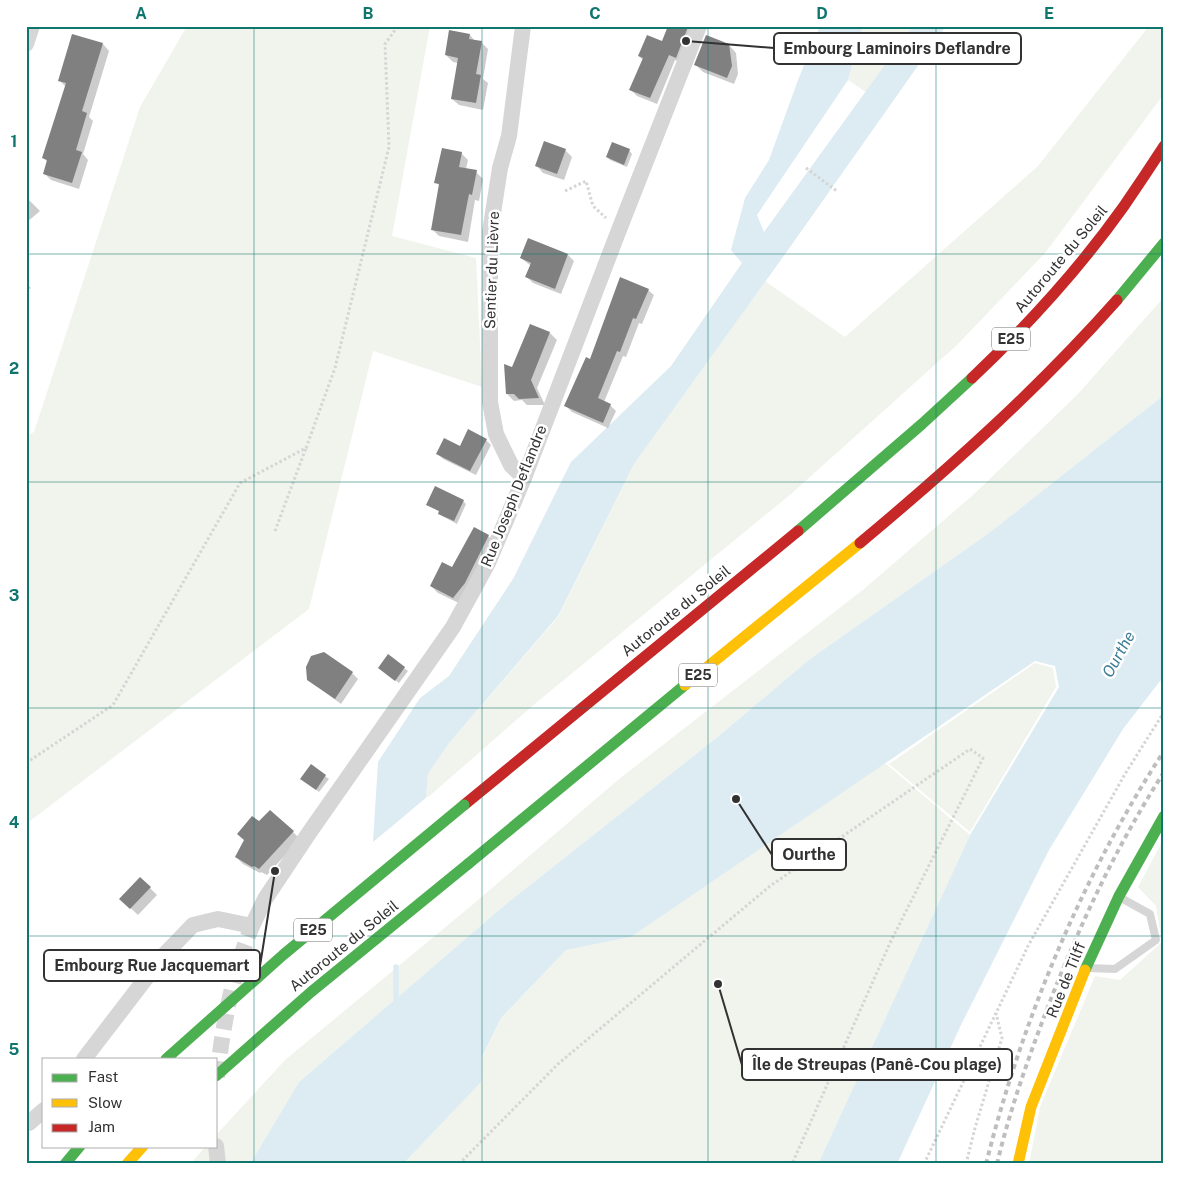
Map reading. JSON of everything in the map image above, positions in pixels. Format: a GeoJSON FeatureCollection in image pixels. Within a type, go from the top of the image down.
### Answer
{"type":"FeatureCollection","features":[{"type":"Feature","properties":{"kind":"main road","name":"Autoroute du Soleil"},"geometry":{"type":"LineString","coordinates":[[167,1058],[283,955],[829,506],[928,421],[991,360],[1059,288],[1103,235],[1140,184],[1164,146]]}},
{"type":"Feature","properties":{"kind":"main road","name":"Autoroute du Soleil"},"geometry":{"type":"LineString","coordinates":[[218,1074],[312,992],[928,486],[1029,394],[1089,333],[1144,270],[1164,243]]}},
{"type":"Feature","properties":{"kind":"main road","name":"Rue de Tilff"},"geometry":{"type":"LineString","coordinates":[[1018,1164],[1031,1107],[1086,968],[1118,896],[1164,816]]}},
{"type":"Feature","properties":{"kind":"main road"},"geometry":{"type":"LineString","coordinates":[[65,1164],[78,1148]]}},
{"type":"Feature","properties":{"kind":"main road"},"geometry":{"type":"LineString","coordinates":[[127,1164],[141,1148]]}},
{"type":"Feature","properties":{"kind":"main road"},"geometry":{"type":"LineString","coordinates":[[142,1164],[151,1148]]}},
{"type":"Feature","properties":{"kind":"street"},"geometry":{"type":"LineString","coordinates":[[26,44],[32,26]]}},
{"type":"Feature","properties":{"kind":"street","name":"Sentier du Lièvre"},"geometry":{"type":"LineString","coordinates":[[523,26],[508,136],[500,168],[490,232],[490,402],[496,434],[511,465],[524,478]]}},
{"type":"Feature","properties":{"kind":"street","name":"Rue Joseph Deflandre"},"geometry":{"type":"LineString","coordinates":[[85,1058],[163,956],[193,925],[218,919],[252,926],[265,899],[309,833],[453,627],[488,563],[524,478],[699,26]]}},
{"type":"Feature","properties":{"kind":"street"},"geometry":{"type":"LineString","coordinates":[[26,1123],[29,1123],[42,1112]]}},
{"type":"Feature","properties":{"kind":"street"},"geometry":{"type":"LineString","coordinates":[[216,1148],[218,1164]]}},
{"type":"Feature","properties":{"kind":"lane"},"geometry":{"type":"LineString","coordinates":[[1086,968],[1115,969],[1156,940],[1150,914],[1118,896]]}},
{"type":"Feature","properties":{"kind":"path"},"geometry":{"type":"LineString","coordinates":[[275,531],[335,368],[389,147],[385,44],[398,26]]}},
{"type":"Feature","properties":{"kind":"path"},"geometry":{"type":"LineString","coordinates":[[806,168],[838,192]]}},
{"type":"Feature","properties":{"kind":"path"},"geometry":{"type":"LineString","coordinates":[[565,191],[586,181],[593,206],[610,222],[617,235]]}},
{"type":"Feature","properties":{"kind":"path"},"geometry":{"type":"LineString","coordinates":[[26,763],[113,704],[240,483],[306,448]]}},
{"type":"Feature","properties":{"kind":"path"},"geometry":{"type":"LineString","coordinates":[[924,1164],[1028,946],[1125,774],[1164,712]]}},
{"type":"Feature","properties":{"kind":"path"},"geometry":{"type":"LineString","coordinates":[[459,1164],[558,1064],[770,886],[970,749],[983,758],[890,943],[792,1164]]}},
{"type":"Feature","properties":{"kind":"path"},"geometry":{"type":"LineString","coordinates":[[966,1164],[1002,1038],[996,1012]]}},
{"type":"Feature","properties":{"kind":"shaded area"},"geometry":{"type":"Polygon","coordinates":[[[187,26],[430,26],[392,236],[476,258],[482,387],[373,351],[309,609],[26,824],[26,436],[34,432],[140,107],[187,26]]]}},
{"type":"Feature","properties":{"kind":"shaded area"},"geometry":{"type":"Polygon","coordinates":[[[863,26],[913,26],[866,92],[848,80],[863,26]]]}},
{"type":"Feature","properties":{"kind":"shaded area"},"geometry":{"type":"Polygon","coordinates":[[[1149,26],[1164,26],[1164,94],[1045,253],[957,345],[791,494],[537,702],[426,799],[428,774],[449,743],[558,617],[634,464],[765,281],[845,337],[1038,166],[1149,26]]]}},
{"type":"Feature","properties":{"kind":"shaded area"},"geometry":{"type":"Polygon","coordinates":[[[1164,297],[1164,395],[989,533],[810,659],[715,739],[506,904],[299,1082],[250,1164],[190,1164],[204,1148],[218,1148],[218,1133],[285,1060],[471,906],[619,779],[864,589],[973,495],[1077,395],[1164,297]]]}},
{"type":"Feature","properties":{"kind":"shaded area"},"geometry":{"type":"Polygon","coordinates":[[[1035,663],[1053,668],[1056,687],[970,832],[889,764],[1035,663]]]}},
{"type":"Feature","properties":{"kind":"shaded area"},"geometry":{"type":"Polygon","coordinates":[[[885,763],[970,835],[818,1164],[403,1164],[480,1082],[482,1058],[501,1018],[566,950],[631,937],[885,763]]]}},
{"type":"Feature","properties":{"kind":"shaded area"},"geometry":{"type":"Polygon","coordinates":[[[1164,838],[1164,1164],[1029,1164],[1040,1107],[1095,976],[1120,980],[1162,942],[1156,906],[1138,887],[1164,838]]]}},
{"type":"Feature","properties":{"kind":"water"},"geometry":{"type":"Polygon","coordinates":[[[820,26],[863,26],[848,80],[757,215],[764,232],[913,26],[946,26],[634,464],[558,616],[449,743],[428,774],[426,799],[373,842],[378,762],[420,698],[449,676],[513,579],[571,462],[671,366],[742,263],[731,250],[745,198],[769,160],[820,26]]]}},
{"type":"Feature","properties":{"kind":"water","name":"Ourthe"},"geometry":{"type":"Polygon","coordinates":[[[1164,395],[1164,676],[1123,729],[1049,850],[960,1027],[897,1164],[818,1164],[970,835],[1059,687],[1055,666],[1035,661],[631,937],[566,950],[501,1018],[482,1057],[481,1082],[403,1164],[250,1164],[299,1082],[506,904],[715,739],[810,659],[989,533],[1164,395]]]}},
{"type":"Feature","properties":{"kind":"pier"},"geometry":{"type":"Polygon","coordinates":[[[428,796],[427,801],[374,844],[371,844],[428,796]]]}},
{"type":"Feature","properties":{"kind":"building"},"geometry":{"type":"Polygon","coordinates":[[[668,26],[688,27],[676,58],[669,55],[650,98],[629,90],[643,58],[638,56],[647,35],[662,41],[668,26]]]}},
{"type":"Feature","properties":{"kind":"building"},"geometry":{"type":"Polygon","coordinates":[[[449,30],[470,34],[469,39],[482,41],[476,74],[481,75],[476,103],[451,99],[458,58],[445,55],[449,30]]]}},
{"type":"Feature","properties":{"kind":"building"},"geometry":{"type":"Polygon","coordinates":[[[72,34],[103,43],[82,111],[87,113],[76,150],[82,152],[72,183],[43,174],[47,160],[42,158],[66,83],[58,81],[72,34]]]}},
{"type":"Feature","properties":{"kind":"building"},"geometry":{"type":"Polygon","coordinates":[[[706,35],[729,44],[732,66],[727,78],[694,65],[706,35]]]}},
{"type":"Feature","properties":{"kind":"building"},"geometry":{"type":"Polygon","coordinates":[[[544,141],[566,149],[557,174],[535,166],[544,141]]]}},
{"type":"Feature","properties":{"kind":"building"},"geometry":{"type":"Polygon","coordinates":[[[612,142],[630,149],[624,165],[606,157],[612,142]]]}},
{"type":"Feature","properties":{"kind":"building"},"geometry":{"type":"Polygon","coordinates":[[[442,148],[462,152],[459,167],[477,170],[472,195],[469,194],[461,235],[431,230],[439,184],[434,183],[442,148]]]}},
{"type":"Feature","properties":{"kind":"building"},"geometry":{"type":"Polygon","coordinates":[[[528,238],[568,254],[555,289],[525,277],[531,263],[520,258],[528,238]]]}},
{"type":"Feature","properties":{"kind":"building"},"geometry":{"type":"Polygon","coordinates":[[[620,277],[649,289],[636,319],[633,318],[620,352],[617,351],[598,398],[611,404],[603,423],[564,406],[586,357],[590,359],[620,277]]]}},
{"type":"Feature","properties":{"kind":"building"},"geometry":{"type":"Polygon","coordinates":[[[530,324],[550,332],[531,380],[539,398],[519,399],[514,394],[506,394],[504,364],[512,367],[530,324]]]}},
{"type":"Feature","properties":{"kind":"building"},"geometry":{"type":"Polygon","coordinates":[[[468,429],[487,439],[470,471],[436,454],[444,438],[460,446],[468,429]]]}},
{"type":"Feature","properties":{"kind":"building"},"geometry":{"type":"Polygon","coordinates":[[[435,486],[464,500],[454,521],[438,514],[439,511],[426,505],[435,486]]]}},
{"type":"Feature","properties":{"kind":"building"},"geometry":{"type":"Polygon","coordinates":[[[474,527],[489,535],[465,583],[453,598],[430,586],[442,562],[452,567],[474,527]]]}},
{"type":"Feature","properties":{"kind":"building"},"geometry":{"type":"Polygon","coordinates":[[[324,652],[353,672],[335,699],[307,680],[306,667],[311,656],[324,652]]]}},
{"type":"Feature","properties":{"kind":"building"},"geometry":{"type":"Polygon","coordinates":[[[388,654],[405,667],[395,681],[378,668],[388,654]]]}},
{"type":"Feature","properties":{"kind":"building"},"geometry":{"type":"Polygon","coordinates":[[[311,764],[326,775],[316,790],[300,779],[311,764]]]}},
{"type":"Feature","properties":{"kind":"building"},"geometry":{"type":"Polygon","coordinates":[[[270,810],[294,831],[259,869],[235,857],[244,840],[237,834],[252,816],[259,821],[270,810]]]}},
{"type":"Feature","properties":{"kind":"building"},"geometry":{"type":"Polygon","coordinates":[[[140,877],[151,887],[130,909],[119,899],[140,877]]]}},
{"type":"Feature","properties":{"kind":"waterway"},"geometry":{"type":"LineString","coordinates":[[396,967],[396,1005]]}},
{"type":"Feature","properties":{"kind":"tunnel"},"geometry":{"type":"LineString","coordinates":[[218,1069],[229,1000],[252,926]]}},
{"type":"Feature","properties":{"kind":"railway"},"geometry":{"type":"LineString","coordinates":[[986,1164],[1018,1056],[1058,950],[1107,848],[1164,751]]}},
{"type":"Feature","properties":{"kind":"railway"},"geometry":{"type":"LineString","coordinates":[[997,1164],[1027,1063],[1073,944],[1115,856],[1164,772]]}},
{"type":"Feature","properties":{"kind":"traffic: fast"},"geometry":{"type":"LineString","coordinates":[[1117,300],[1164,243]]}},
{"type":"Feature","properties":{"kind":"traffic: fast"},"geometry":{"type":"LineString","coordinates":[[798,531],[922,424],[972,378]]}},
{"type":"Feature","properties":{"kind":"traffic: fast"},"geometry":{"type":"LineString","coordinates":[[468,864],[685,685]]}},
{"type":"Feature","properties":{"kind":"traffic: fast"},"geometry":{"type":"LineString","coordinates":[[167,1058],[283,955],[464,805]]}},
{"type":"Feature","properties":{"kind":"traffic: fast"},"geometry":{"type":"LineString","coordinates":[[1085,970],[1119,896],[1164,816]]}},
{"type":"Feature","properties":{"kind":"traffic: fast"},"geometry":{"type":"LineString","coordinates":[[218,1074],[311,992],[468,864]]}},
{"type":"Feature","properties":{"kind":"traffic: fast"},"geometry":{"type":"LineString","coordinates":[[65,1164],[78,1148]]}},
{"type":"Feature","properties":{"kind":"traffic: slow"},"geometry":{"type":"LineString","coordinates":[[685,685],[860,543]]}},
{"type":"Feature","properties":{"kind":"traffic: slow"},"geometry":{"type":"LineString","coordinates":[[1018,1164],[1031,1107],[1085,970]]}},
{"type":"Feature","properties":{"kind":"traffic: slow"},"geometry":{"type":"LineString","coordinates":[[127,1164],[141,1148]]}},
{"type":"Feature","properties":{"kind":"traffic: jam"},"geometry":{"type":"LineString","coordinates":[[972,378],[1033,317],[1071,274],[1124,206],[1164,146]]}},
{"type":"Feature","properties":{"kind":"traffic: jam"},"geometry":{"type":"LineString","coordinates":[[860,543],[1025,396],[1117,300]]}},
{"type":"Feature","properties":{"kind":"traffic: jam"},"geometry":{"type":"LineString","coordinates":[[464,805],[798,531]]}},
{"type":"Feature","properties":{"kind":"place","name":"Embourg Laminoirs Deflandre"},"geometry":{"type":"Point","coordinates":[686,41]}},
{"type":"Feature","properties":{"kind":"place","name":"Ourthe"},"geometry":{"type":"Point","coordinates":[736,799]}},
{"type":"Feature","properties":{"kind":"place","name":"Embourg Rue Jacquemart"},"geometry":{"type":"Point","coordinates":[275,871]}},
{"type":"Feature","properties":{"kind":"place","name":"Île de Streupas (Panê-Cou plage)"},"geometry":{"type":"Point","coordinates":[718,984]}}]}
